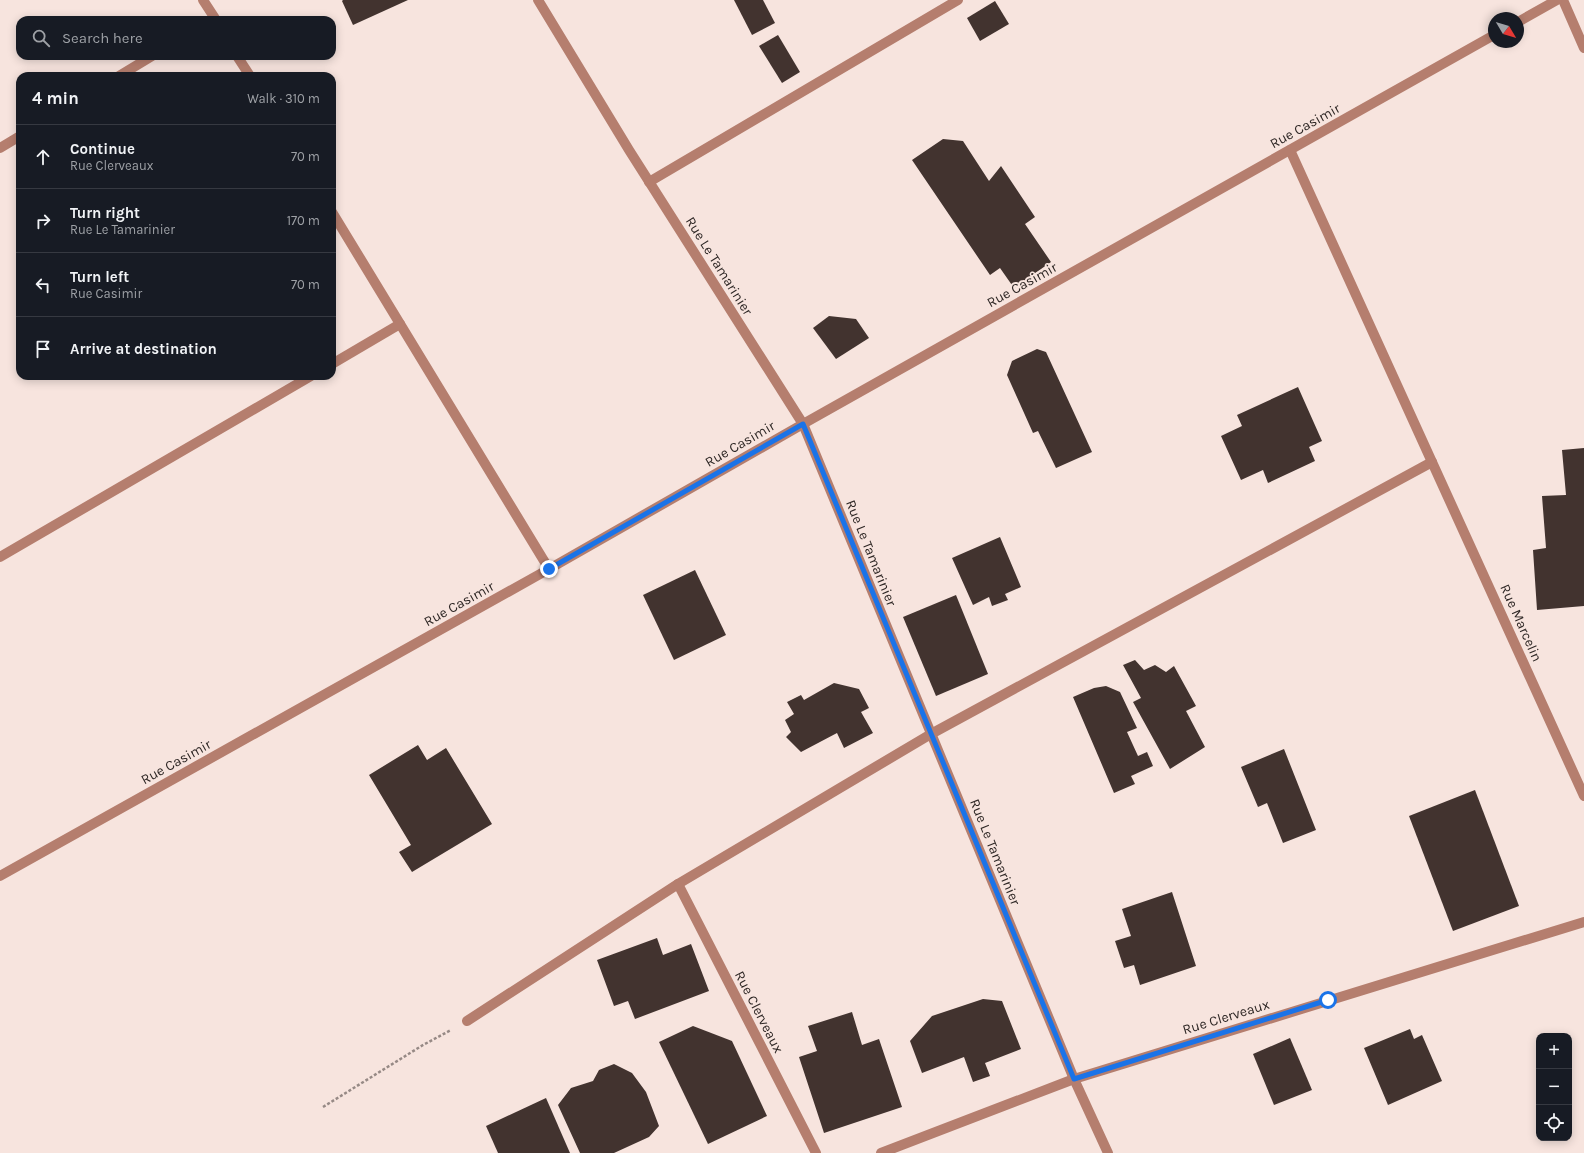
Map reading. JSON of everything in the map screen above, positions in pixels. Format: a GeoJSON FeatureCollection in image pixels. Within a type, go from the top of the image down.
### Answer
{"type":"FeatureCollection","features":[{"type":"Feature","properties":{"kind":"street"},"geometry":{"type":"LineString","coordinates":[[204,0],[212,16]]}},
{"type":"Feature","properties":{"kind":"street","name":"Rue Le Tamarinier"},"geometry":{"type":"LineString","coordinates":[[538,0],[649,182],[803,424],[1074,1079],[1108,1153]]}},
{"type":"Feature","properties":{"kind":"street"},"geometry":{"type":"LineString","coordinates":[[649,182],[958,0]]}},
{"type":"Feature","properties":{"kind":"street"},"geometry":{"type":"LineString","coordinates":[[1524,19],[1557,0]]}},
{"type":"Feature","properties":{"kind":"street"},"geometry":{"type":"LineString","coordinates":[[1564,0],[1584,48]]}},
{"type":"Feature","properties":{"kind":"street","name":"Rue Casimir"},"geometry":{"type":"LineString","coordinates":[[0,876],[549,569],[803,424],[1488,39]]}},
{"type":"Feature","properties":{"kind":"street"},"geometry":{"type":"LineString","coordinates":[[126,72],[145,60]]}},
{"type":"Feature","properties":{"kind":"street"},"geometry":{"type":"LineString","coordinates":[[240,60],[248,72]]}},
{"type":"Feature","properties":{"kind":"street"},"geometry":{"type":"LineString","coordinates":[[0,148],[16,138]]}},
{"type":"Feature","properties":{"kind":"street","name":"Rue Marcelin"},"geometry":{"type":"LineString","coordinates":[[1290,150],[1584,796]]}},
{"type":"Feature","properties":{"kind":"street"},"geometry":{"type":"LineString","coordinates":[[336,219],[549,569]]}},
{"type":"Feature","properties":{"kind":"street"},"geometry":{"type":"LineString","coordinates":[[336,362],[400,324]]}},
{"type":"Feature","properties":{"kind":"street"},"geometry":{"type":"LineString","coordinates":[[0,557],[304,380]]}},
{"type":"Feature","properties":{"kind":"street"},"geometry":{"type":"LineString","coordinates":[[467,1021],[678,884],[931,734],[1432,462]]}},
{"type":"Feature","properties":{"kind":"street","name":"Rue Clerveaux"},"geometry":{"type":"LineString","coordinates":[[678,884],[816,1153]]}},
{"type":"Feature","properties":{"kind":"street","name":"Rue Clerveaux"},"geometry":{"type":"LineString","coordinates":[[881,1153],[1074,1079],[1584,922]]}},
{"type":"Feature","properties":{"kind":"path"},"geometry":{"type":"LineString","coordinates":[[323,1107],[423,1045],[467,1021]]}},
{"type":"Feature","properties":{"kind":"building"},"geometry":{"type":"Polygon","coordinates":[[[408,0],[353,25],[342,1],[408,0]]]}},
{"type":"Feature","properties":{"kind":"building"},"geometry":{"type":"Polygon","coordinates":[[[734,0],[763,0],[775,23],[752,35],[734,0]]]}},
{"type":"Feature","properties":{"kind":"building"},"geometry":{"type":"Polygon","coordinates":[[[995,1],[1009,24],[980,41],[967,18],[995,1]]]}},
{"type":"Feature","properties":{"kind":"building"},"geometry":{"type":"Polygon","coordinates":[[[778,35],[800,72],[782,83],[759,46],[778,35]]]}},
{"type":"Feature","properties":{"kind":"building"},"geometry":{"type":"Polygon","coordinates":[[[943,139],[963,141],[989,181],[1001,166],[1035,217],[1025,224],[1051,262],[1014,288],[1000,268],[990,275],[912,160],[943,139]]]}},
{"type":"Feature","properties":{"kind":"building"},"geometry":{"type":"Polygon","coordinates":[[[829,316],[856,319],[869,338],[836,359],[813,328],[829,316]]]}},
{"type":"Feature","properties":{"kind":"building"},"geometry":{"type":"Polygon","coordinates":[[[1037,349],[1046,352],[1092,452],[1056,468],[1038,431],[1033,433],[1007,375],[1012,361],[1037,349]]]}},
{"type":"Feature","properties":{"kind":"building"},"geometry":{"type":"Polygon","coordinates":[[[1298,387],[1322,441],[1309,447],[1315,461],[1268,483],[1263,470],[1241,480],[1221,436],[1242,426],[1237,415],[1298,387]]]}},
{"type":"Feature","properties":{"kind":"building"},"geometry":{"type":"Polygon","coordinates":[[[1584,448],[1584,606],[1537,610],[1533,550],[1546,548],[1542,496],[1566,495],[1562,450],[1584,448]]]}},
{"type":"Feature","properties":{"kind":"building"},"geometry":{"type":"Polygon","coordinates":[[[1000,537],[1021,587],[1005,594],[1008,600],[992,606],[989,597],[973,605],[952,558],[1000,537]]]}},
{"type":"Feature","properties":{"kind":"building"},"geometry":{"type":"Polygon","coordinates":[[[695,570],[726,635],[674,660],[643,595],[695,570]]]}},
{"type":"Feature","properties":{"kind":"building"},"geometry":{"type":"Polygon","coordinates":[[[956,595],[988,674],[936,696],[903,617],[956,595]]]}},
{"type":"Feature","properties":{"kind":"building"},"geometry":{"type":"Polygon","coordinates":[[[1135,660],[1144,670],[1155,665],[1166,672],[1174,666],[1196,706],[1186,711],[1205,747],[1170,769],[1133,702],[1141,698],[1123,665],[1135,660]]]}},
{"type":"Feature","properties":{"kind":"building"},"geometry":{"type":"Polygon","coordinates":[[[834,683],[859,689],[869,708],[861,712],[873,733],[844,748],[837,733],[801,752],[786,737],[791,732],[785,720],[794,714],[787,702],[801,695],[804,700],[834,683]]]}},
{"type":"Feature","properties":{"kind":"building"},"geometry":{"type":"Polygon","coordinates":[[[1106,686],[1120,692],[1137,728],[1127,732],[1138,756],[1147,752],[1153,766],[1131,776],[1135,784],[1114,793],[1073,697],[1094,688],[1106,686]]]}},
{"type":"Feature","properties":{"kind":"building"},"geometry":{"type":"Polygon","coordinates":[[[418,745],[427,760],[446,748],[492,824],[412,872],[399,852],[411,845],[369,775],[418,745]]]}},
{"type":"Feature","properties":{"kind":"building"},"geometry":{"type":"Polygon","coordinates":[[[1284,749],[1316,830],[1283,843],[1267,803],[1258,807],[1241,767],[1284,749]]]}},
{"type":"Feature","properties":{"kind":"building"},"geometry":{"type":"Polygon","coordinates":[[[1475,790],[1519,906],[1453,931],[1409,816],[1475,790]]]}},
{"type":"Feature","properties":{"kind":"building"},"geometry":{"type":"Polygon","coordinates":[[[1172,892],[1196,966],[1140,985],[1134,965],[1124,968],[1115,941],[1131,936],[1122,909],[1172,892]]]}},
{"type":"Feature","properties":{"kind":"building"},"geometry":{"type":"Polygon","coordinates":[[[657,938],[663,955],[691,944],[709,991],[635,1019],[628,1001],[614,1006],[597,960],[657,938]]]}},
{"type":"Feature","properties":{"kind":"building"},"geometry":{"type":"Polygon","coordinates":[[[983,999],[1002,1001],[1021,1049],[985,1063],[990,1076],[973,1082],[964,1057],[922,1073],[910,1041],[932,1016],[983,999]]]}},
{"type":"Feature","properties":{"kind":"building"},"geometry":{"type":"Polygon","coordinates":[[[852,1012],[862,1045],[879,1039],[902,1107],[824,1133],[799,1057],[817,1051],[808,1026],[852,1012]]]}},
{"type":"Feature","properties":{"kind":"building"},"geometry":{"type":"Polygon","coordinates":[[[693,1026],[732,1041],[767,1116],[708,1144],[659,1042],[693,1026]]]}},
{"type":"Feature","properties":{"kind":"building"},"geometry":{"type":"Polygon","coordinates":[[[1410,1029],[1414,1039],[1422,1035],[1442,1081],[1388,1105],[1364,1048],[1410,1029]]]}},
{"type":"Feature","properties":{"kind":"building"},"geometry":{"type":"Polygon","coordinates":[[[1290,1038],[1312,1090],[1274,1105],[1253,1054],[1290,1038]]]}},
{"type":"Feature","properties":{"kind":"building"},"geometry":{"type":"Polygon","coordinates":[[[614,1064],[632,1073],[646,1092],[659,1126],[649,1137],[614,1153],[580,1153],[558,1105],[571,1088],[593,1081],[599,1070],[614,1064]]]}},
{"type":"Feature","properties":{"kind":"building"},"geometry":{"type":"Polygon","coordinates":[[[546,1098],[570,1153],[498,1153],[486,1126],[546,1098]]]}},
{"type":"Feature","properties":{"kind":"route"},"geometry":{"type":"LineString","coordinates":[[549,569],[803,424],[1074,1079],[1328,1000]]}}]}
